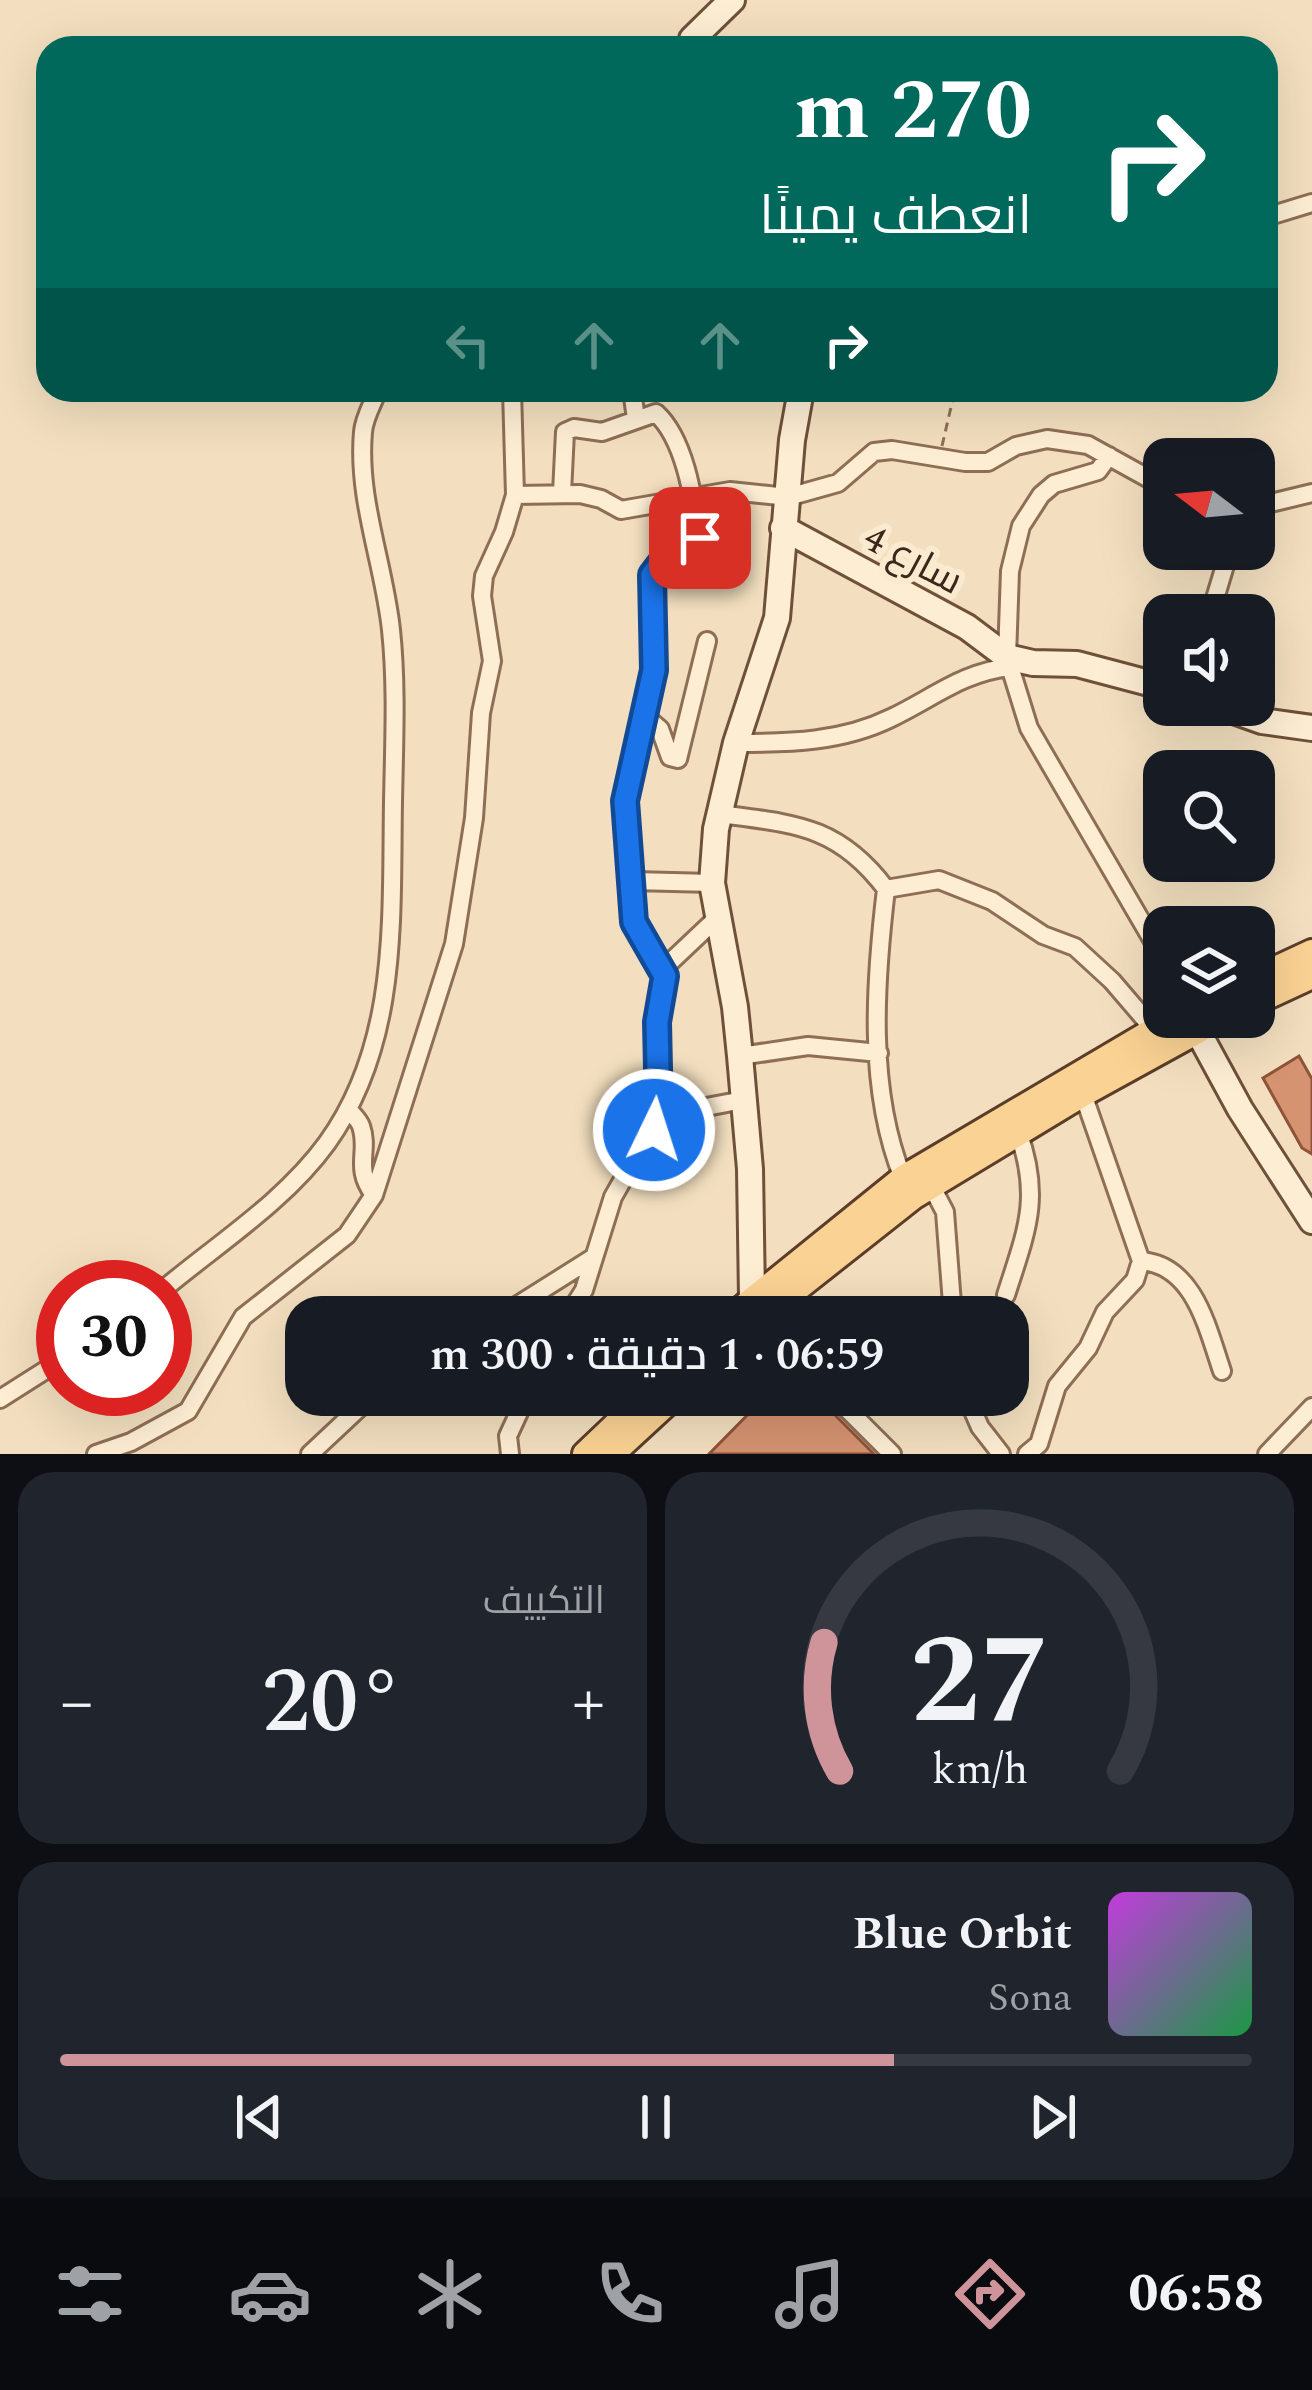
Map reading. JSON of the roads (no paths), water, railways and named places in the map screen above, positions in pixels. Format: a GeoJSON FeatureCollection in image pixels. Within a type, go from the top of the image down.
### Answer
{"type":"FeatureCollection","features":[{"type":"Feature","properties":{"kind":"main road"},"geometry":{"type":"LineString","coordinates":[[696,36],[732,0]]}},
{"type":"Feature","properties":{"kind":"main road"},"geometry":{"type":"LineString","coordinates":[[756,1296],[740,1056],[712,883],[720,814],[736,742],[777,618],[799,402]]}},
{"type":"Feature","properties":{"kind":"main road","name":"سارع 4"},"geometry":{"type":"LineString","coordinates":[[783,528],[967,627],[1009,662]]}},
{"type":"Feature","properties":{"kind":"main road"},"geometry":{"type":"LineString","coordinates":[[1009,662],[1077,664],[1143,681]]}},
{"type":"Feature","properties":{"kind":"main road"},"geometry":{"type":"LineString","coordinates":[[1275,723],[1312,728]]}},
{"type":"Feature","properties":{"kind":"main road"},"geometry":{"type":"LineString","coordinates":[[1275,970],[1312,952]]}},
{"type":"Feature","properties":{"kind":"main road"},"geometry":{"type":"LineString","coordinates":[[1275,993],[1312,976]]}},
{"type":"Feature","properties":{"kind":"main road"},"geometry":{"type":"LineString","coordinates":[[773,1296],[903,1178],[1152,1038]]}},
{"type":"Feature","properties":{"kind":"main road"},"geometry":{"type":"LineString","coordinates":[[777,1296],[884,1218],[1083,1094],[1159,1038]]}},
{"type":"Feature","properties":{"kind":"main road"},"geometry":{"type":"LineString","coordinates":[[1190,1038],[1310,1217]]}},
{"type":"Feature","properties":{"kind":"main road"},"geometry":{"type":"LineString","coordinates":[[586,1454],[625,1416]]}},
{"type":"Feature","properties":{"kind":"main road"},"geometry":{"type":"LineString","coordinates":[[613,1454],[654,1416]]}},
{"type":"Feature","properties":{"kind":"street"},"geometry":{"type":"LineString","coordinates":[[1278,213],[1312,203]]}},
{"type":"Feature","properties":{"kind":"street"},"geometry":{"type":"LineString","coordinates":[[192,1266],[292,1184],[349,1110],[372,1058],[387,998],[394,716],[391,629],[364,494],[363,428],[373,402]]}},
{"type":"Feature","properties":{"kind":"street"},"geometry":{"type":"LineString","coordinates":[[96,1454],[117,1451],[188,1412],[244,1317],[347,1235],[374,1195],[454,944],[474,818],[481,713],[491,672],[484,576],[515,495],[512,402]]}},
{"type":"Feature","properties":{"kind":"street"},"geometry":{"type":"LineString","coordinates":[[634,402],[636,419]]}},
{"type":"Feature","properties":{"kind":"street"},"geometry":{"type":"LineString","coordinates":[[562,493],[565,432],[574,428],[602,432],[653,412],[666,423],[695,496],[699,544],[662,562],[652,575],[654,670],[625,801],[634,922],[664,968]]}},
{"type":"Feature","properties":{"kind":"street"},"geometry":{"type":"LineString","coordinates":[[515,495],[594,496],[621,510],[730,491],[788,497],[838,483],[874,452],[988,462],[1016,446],[1047,439],[1088,445],[1143,475]]}},
{"type":"Feature","properties":{"kind":"street"},"geometry":{"type":"LineString","coordinates":[[1109,456],[1098,471],[1054,484],[1021,526],[1010,571],[1009,662],[1028,728],[1143,924]]}},
{"type":"Feature","properties":{"kind":"street"},"geometry":{"type":"LineString","coordinates":[[1275,502],[1312,493]]}},
{"type":"Feature","properties":{"kind":"street"},"geometry":{"type":"LineString","coordinates":[[646,717],[662,733],[670,757],[678,759],[707,641]]}},
{"type":"Feature","properties":{"kind":"street"},"geometry":{"type":"LineString","coordinates":[[736,742],[813,741],[854,734],[959,679],[1009,662]]}},
{"type":"Feature","properties":{"kind":"street"},"geometry":{"type":"LineString","coordinates":[[720,814],[793,825],[833,839],[847,847],[886,890],[878,979],[879,1053],[886,1119],[903,1178]]}},
{"type":"Feature","properties":{"kind":"street"},"geometry":{"type":"LineString","coordinates":[[886,890],[939,880],[992,901],[1043,935],[1075,946],[1143,997]]}},
{"type":"Feature","properties":{"kind":"street"},"geometry":{"type":"LineString","coordinates":[[633,881],[712,883]]}},
{"type":"Feature","properties":{"kind":"street"},"geometry":{"type":"LineString","coordinates":[[580,1296],[613,1197],[659,1116],[657,1022],[664,968],[718,917]]}},
{"type":"Feature","properties":{"kind":"street"},"geometry":{"type":"LineString","coordinates":[[740,1056],[808,1046],[879,1053]]}},
{"type":"Feature","properties":{"kind":"street"},"geometry":{"type":"LineString","coordinates":[[1027,1454],[1039,1444],[1062,1378],[1093,1340],[1105,1312],[1135,1280],[1141,1261],[1083,1094]]}},
{"type":"Feature","properties":{"kind":"street"},"geometry":{"type":"LineString","coordinates":[[659,1116],[743,1100]]}},
{"type":"Feature","properties":{"kind":"street"},"geometry":{"type":"LineString","coordinates":[[349,1110],[362,1127],[360,1163],[364,1182],[374,1195]]}},
{"type":"Feature","properties":{"kind":"street"},"geometry":{"type":"LineString","coordinates":[[1006,1295],[1032,1208],[1028,1159],[1018,1132]]}},
{"type":"Feature","properties":{"kind":"street"},"geometry":{"type":"LineString","coordinates":[[932,1187],[945,1212],[951,1296]]}},
{"type":"Feature","properties":{"kind":"street"},"geometry":{"type":"LineString","coordinates":[[532,1296],[594,1257]]}},
{"type":"Feature","properties":{"kind":"street"},"geometry":{"type":"LineString","coordinates":[[1141,1261],[1156,1262],[1178,1273],[1204,1321],[1222,1371]]}},
{"type":"Feature","properties":{"kind":"street"},"geometry":{"type":"LineString","coordinates":[[0,1399],[36,1376]]}},
{"type":"Feature","properties":{"kind":"street"},"geometry":{"type":"LineString","coordinates":[[1268,1454],[1312,1407]]}},
{"type":"Feature","properties":{"kind":"street"},"geometry":{"type":"LineString","coordinates":[[310,1454],[351,1416]]}},
{"type":"Feature","properties":{"kind":"street"},"geometry":{"type":"LineString","coordinates":[[510,1454],[508,1436],[517,1416]]}},
{"type":"Feature","properties":{"kind":"street"},"geometry":{"type":"LineString","coordinates":[[854,1416],[892,1454]]}},
{"type":"Feature","properties":{"kind":"street"},"geometry":{"type":"LineString","coordinates":[[975,1416],[1001,1454]]}}]}
